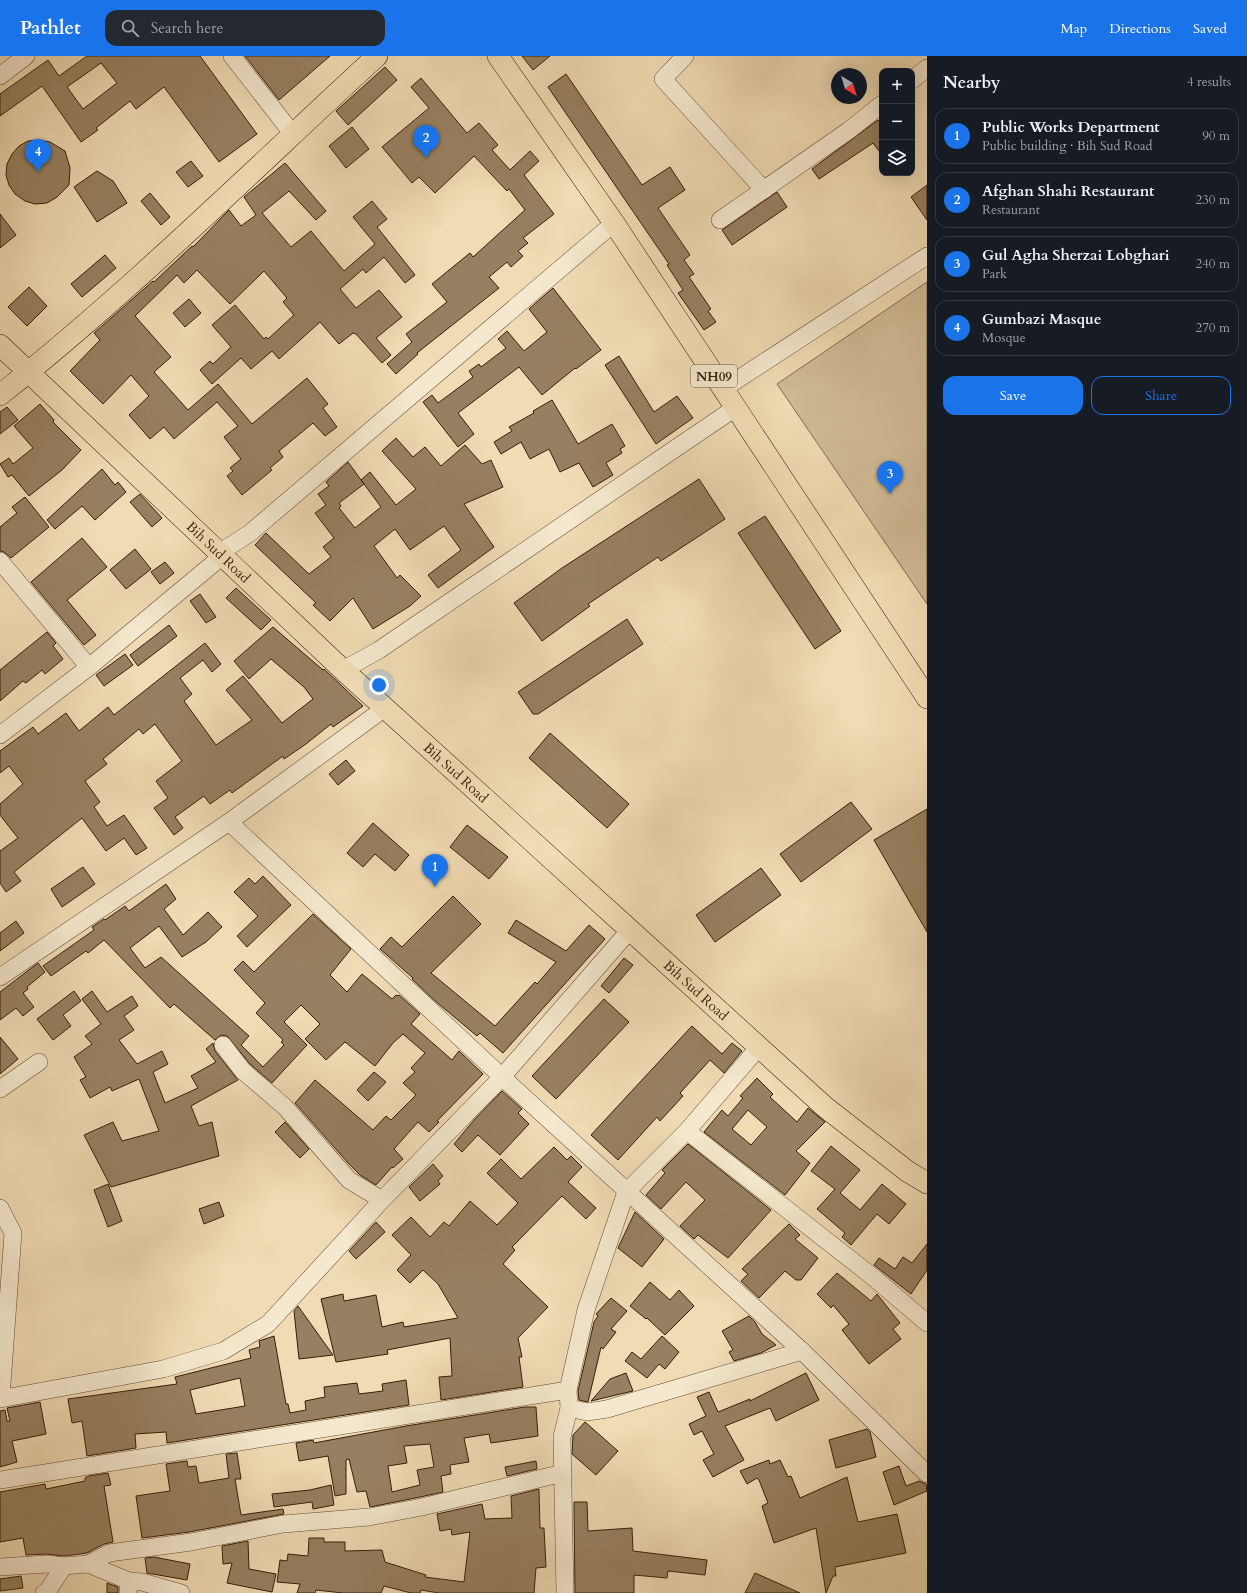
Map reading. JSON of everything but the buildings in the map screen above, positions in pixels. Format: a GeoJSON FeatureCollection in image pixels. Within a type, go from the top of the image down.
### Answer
{"type":"FeatureCollection","features":[{"type":"Feature","properties":{"kind":"main road"},"geometry":{"type":"LineString","coordinates":[[0,395],[29,372],[173,245],[377,56]]}},
{"type":"Feature","properties":{"kind":"main road","name":"NH09"},"geometry":{"type":"LineString","coordinates":[[498,56],[614,223],[927,698]]}},
{"type":"Feature","properties":{"kind":"main road","name":"Bih Sud Road"},"geometry":{"type":"LineString","coordinates":[[0,345],[343,670],[825,1107],[907,1171],[927,1183]]}},
{"type":"Feature","properties":{"kind":"street"},"geometry":{"type":"LineString","coordinates":[[0,76],[26,56]]}},
{"type":"Feature","properties":{"kind":"street"},"geometry":{"type":"LineString","coordinates":[[232,56],[292,134]]}},
{"type":"Feature","properties":{"kind":"street"},"geometry":{"type":"LineString","coordinates":[[685,56],[663,79],[764,190]]}},
{"type":"Feature","properties":{"kind":"street"},"geometry":{"type":"LineString","coordinates":[[915,78],[927,68]]}},
{"type":"Feature","properties":{"kind":"street"},"geometry":{"type":"LineString","coordinates":[[720,220],[848,131],[879,106]]}},
{"type":"Feature","properties":{"kind":"street"},"geometry":{"type":"LineString","coordinates":[[0,735],[89,667],[214,563],[219,553],[250,533],[614,223]]}},
{"type":"Feature","properties":{"kind":"street"},"geometry":{"type":"LineString","coordinates":[[723,389],[927,256]]}},
{"type":"Feature","properties":{"kind":"street"},"geometry":{"type":"LineString","coordinates":[[343,670],[379,650],[735,408]]}},
{"type":"Feature","properties":{"kind":"street"},"geometry":{"type":"LineString","coordinates":[[0,561],[89,667]]}},
{"type":"Feature","properties":{"kind":"street"},"geometry":{"type":"LineString","coordinates":[[0,977],[229,822],[385,708]]}},
{"type":"Feature","properties":{"kind":"street"},"geometry":{"type":"LineString","coordinates":[[229,822],[626,1192],[802,1352],[927,1474]]}},
{"type":"Feature","properties":{"kind":"street"},"geometry":{"type":"LineString","coordinates":[[0,1208],[13,1233],[0,1398],[162,1369],[223,1351],[268,1324],[382,1200],[502,1077],[630,930]]}},
{"type":"Feature","properties":{"kind":"street"},"geometry":{"type":"LineString","coordinates":[[223,1045],[243,1071],[285,1107],[349,1180],[382,1200]]}},
{"type":"Feature","properties":{"kind":"street"},"geometry":{"type":"LineString","coordinates":[[565,1593],[562,1437],[569,1408],[568,1390],[586,1310],[626,1192],[687,1131],[760,1047]]}},
{"type":"Feature","properties":{"kind":"street"},"geometry":{"type":"LineString","coordinates":[[0,1089],[39,1062]]}},
{"type":"Feature","properties":{"kind":"street"},"geometry":{"type":"LineString","coordinates":[[687,1131],[927,1322]]}},
{"type":"Feature","properties":{"kind":"street"},"geometry":{"type":"LineString","coordinates":[[569,1408],[587,1412],[607,1409],[802,1352]]}},
{"type":"Feature","properties":{"kind":"street"},"geometry":{"type":"LineString","coordinates":[[0,1480],[568,1390]]}},
{"type":"Feature","properties":{"kind":"street"},"geometry":{"type":"LineString","coordinates":[[0,1567],[48,1564],[64,1566],[88,1564],[108,1553],[191,1542],[283,1524],[369,1517],[422,1507],[563,1473]]}},
{"type":"Feature","properties":{"kind":"street"},"geometry":{"type":"LineString","coordinates":[[88,1564],[128,1587],[142,1582],[181,1593]]}},
{"type":"Feature","properties":{"kind":"street"},"geometry":{"type":"LineString","coordinates":[[44,1593],[47,1592],[64,1566]]}},
{"type":"Feature","properties":{"kind":"shaded area"},"geometry":{"type":"Polygon","coordinates":[[[927,282],[927,604],[777,384],[927,282]]]}},
{"type":"Feature","properties":{"kind":"place","name":"Afghan Shahi Restaurant"},"geometry":{"type":"Point","coordinates":[426,158]}},
{"type":"Feature","properties":{"kind":"place","name":"Gumbazi Masque"},"geometry":{"type":"Point","coordinates":[38,172]}},
{"type":"Feature","properties":{"kind":"place","name":"Gul Agha Sherzai Lobghari"},"geometry":{"type":"Point","coordinates":[890,494]}},
{"type":"Feature","properties":{"kind":"place","name":"Public Works Department"},"geometry":{"type":"Point","coordinates":[435,887]}}]}
